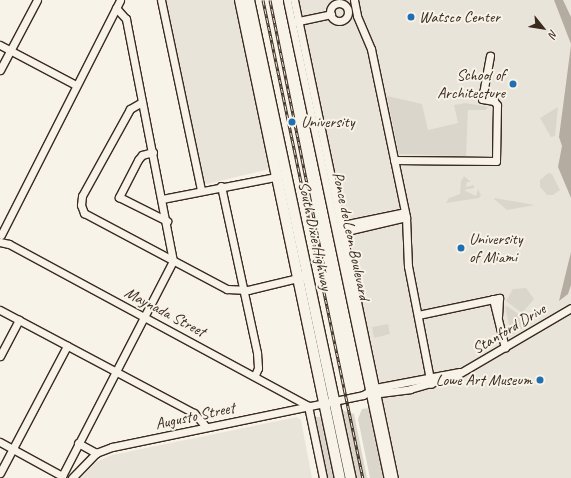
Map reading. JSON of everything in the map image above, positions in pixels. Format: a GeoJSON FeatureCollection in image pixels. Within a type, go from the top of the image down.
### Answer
{"type":"FeatureCollection","features":[{"type":"Feature","properties":{"kind":"highway","name":"South Dixie Highway"},"geometry":{"type":"LineString","coordinates":[[240,0],[282,176]]}},
{"type":"Feature","properties":{"kind":"highway","name":"South Dixie Highway"},"geometry":{"type":"LineString","coordinates":[[249,0],[282,176],[329,402],[340,478]]}},
{"type":"Feature","properties":{"kind":"highway","name":"South Dixie Highway"},"geometry":{"type":"LineString","coordinates":[[329,402],[350,478]]}},
{"type":"Feature","properties":{"kind":"street"},"geometry":{"type":"LineString","coordinates":[[0,70],[37,0]]}},
{"type":"Feature","properties":{"kind":"street"},"geometry":{"type":"LineString","coordinates":[[1,234],[120,0]]}},
{"type":"Feature","properties":{"kind":"street"},"geometry":{"type":"LineString","coordinates":[[161,0],[201,190]]}},
{"type":"Feature","properties":{"kind":"street","name":"Ponce de Leon Boulevard"},"geometry":{"type":"LineString","coordinates":[[287,0],[295,22],[374,392],[388,464],[388,478]]}},
{"type":"Feature","properties":{"kind":"street","name":"Ponce de Leon Boulevard"},"geometry":{"type":"LineString","coordinates":[[294,0],[295,22]]}},
{"type":"Feature","properties":{"kind":"street"},"geometry":{"type":"LineString","coordinates":[[354,0],[360,23],[371,49],[394,160],[405,215],[407,262],[431,380]]}},
{"type":"Feature","properties":{"kind":"street"},"geometry":{"type":"LineString","coordinates":[[343,20],[348,10],[342,2],[332,8],[331,14],[336,20],[360,23]]}},
{"type":"Feature","properties":{"kind":"street"},"geometry":{"type":"LineString","coordinates":[[0,442],[62,477],[115,371],[173,261],[167,222],[126,19],[116,8]]}},
{"type":"Feature","properties":{"kind":"street"},"geometry":{"type":"LineString","coordinates":[[295,22],[331,14]]}},
{"type":"Feature","properties":{"kind":"street"},"geometry":{"type":"LineString","coordinates":[[0,45],[76,85]]}},
{"type":"Feature","properties":{"kind":"street"},"geometry":{"type":"LineString","coordinates":[[394,160],[496,160],[497,105],[494,101],[482,99],[490,56]]}},
{"type":"Feature","properties":{"kind":"street"},"geometry":{"type":"LineString","coordinates":[[142,102],[130,109],[126,114],[82,196],[81,208],[88,216],[221,287],[242,291],[303,277]]}},
{"type":"Feature","properties":{"kind":"street"},"geometry":{"type":"LineString","coordinates":[[153,152],[142,155],[138,160],[119,196],[167,222]]}},
{"type":"Feature","properties":{"kind":"street"},"geometry":{"type":"LineString","coordinates":[[162,199],[221,186],[282,176]]}},
{"type":"Feature","properties":{"kind":"street"},"geometry":{"type":"LineString","coordinates":[[221,186],[242,291],[258,360],[258,368],[255,376]]}},
{"type":"Feature","properties":{"kind":"street"},"geometry":{"type":"LineString","coordinates":[[338,229],[405,215]]}},
{"type":"Feature","properties":{"kind":"street","name":"Maynada Street"},"geometry":{"type":"LineString","coordinates":[[1,234],[9,244],[308,406]]}},
{"type":"Feature","properties":{"kind":"street"},"geometry":{"type":"LineString","coordinates":[[418,315],[496,299],[505,348]]}},
{"type":"Feature","properties":{"kind":"street","name":"Stanford Drive"},"geometry":{"type":"LineString","coordinates":[[329,402],[431,380],[460,372],[505,348],[571,308]]}},
{"type":"Feature","properties":{"kind":"street"},"geometry":{"type":"LineString","coordinates":[[0,310],[194,414],[206,427]]}},
{"type":"Feature","properties":{"kind":"street"},"geometry":{"type":"LineString","coordinates":[[0,356],[19,320]]}},
{"type":"Feature","properties":{"kind":"street"},"geometry":{"type":"LineString","coordinates":[[0,473],[67,346]]}},
{"type":"Feature","properties":{"kind":"street","name":"Stanford Drive"},"geometry":{"type":"LineString","coordinates":[[374,392],[408,389],[421,386],[431,380]]}},
{"type":"Feature","properties":{"kind":"street","name":"Augusto Street"},"geometry":{"type":"LineString","coordinates":[[96,453],[206,427],[329,402]]}},
{"type":"Feature","properties":{"kind":"street"},"geometry":{"type":"LineString","coordinates":[[308,406],[323,478]]}},
{"type":"Feature","properties":{"kind":"street"},"geometry":{"type":"LineString","coordinates":[[72,478],[96,453],[78,443]]}},
{"type":"Feature","properties":{"kind":"street","name":"Ponce de Leon Boulevard"},"geometry":{"type":"LineString","coordinates":[[388,464],[394,478]]}},
{"type":"Feature","properties":{"kind":"shaded area"},"geometry":{"type":"Polygon","coordinates":[[[166,0],[234,0],[270,169],[207,184],[203,182],[166,0]]]}},
{"type":"Feature","properties":{"kind":"shaded area","name":"University of Miami"},"geometry":{"type":"Polygon","coordinates":[[[299,0],[571,0],[571,478],[399,478],[299,0]]]}},
{"type":"Feature","properties":{"kind":"shaded area"},"geometry":{"type":"Polygon","coordinates":[[[554,0],[563,0],[571,17],[571,44],[554,0]]]}},
{"type":"Feature","properties":{"kind":"shaded area"},"geometry":{"type":"Polygon","coordinates":[[[571,45],[571,198],[558,167],[562,146],[559,137],[571,45]]]}},
{"type":"Feature","properties":{"kind":"shaded area"},"geometry":{"type":"Polygon","coordinates":[[[387,96],[422,104],[428,130],[458,123],[454,105],[466,103],[488,107],[485,110],[468,110],[466,156],[399,154],[387,96]]]}},
{"type":"Feature","properties":{"kind":"shaded area"},"geometry":{"type":"Polygon","coordinates":[[[558,107],[555,136],[551,137],[540,118],[558,107]]]}},
{"type":"Feature","properties":{"kind":"shaded area"},"geometry":{"type":"Polygon","coordinates":[[[548,173],[552,174],[560,190],[553,195],[547,195],[540,187],[540,180],[548,173]]]}},
{"type":"Feature","properties":{"kind":"shaded area"},"geometry":{"type":"Polygon","coordinates":[[[464,176],[471,182],[467,182],[466,187],[474,185],[474,188],[464,190],[476,196],[478,189],[481,195],[479,198],[446,203],[449,198],[460,194],[461,181],[464,176]]]}},
{"type":"Feature","properties":{"kind":"shaded area"},"geometry":{"type":"Polygon","coordinates":[[[495,198],[535,205],[507,210],[494,199],[495,198]]]}},
{"type":"Feature","properties":{"kind":"shaded area"},"geometry":{"type":"Polygon","coordinates":[[[571,252],[571,285],[568,294],[559,301],[571,252]]]}},
{"type":"Feature","properties":{"kind":"shaded area"},"geometry":{"type":"Polygon","coordinates":[[[526,288],[534,299],[522,313],[506,301],[513,289],[526,288]]]}},
{"type":"Feature","properties":{"kind":"shaded area"},"geometry":{"type":"Polygon","coordinates":[[[507,306],[524,318],[524,327],[511,335],[505,307],[507,306]]]}},
{"type":"Feature","properties":{"kind":"shaded area"},"geometry":{"type":"Polygon","coordinates":[[[388,324],[390,334],[374,338],[372,327],[388,324]]]}},
{"type":"Feature","properties":{"kind":"shaded area"},"geometry":{"type":"Polygon","coordinates":[[[370,408],[385,478],[370,478],[358,419],[362,409],[370,408]]]}},
{"type":"Feature","properties":{"kind":"shaded area"},"geometry":{"type":"Polygon","coordinates":[[[341,410],[354,414],[367,478],[354,478],[341,410]]]}},
{"type":"Feature","properties":{"kind":"shaded area"},"geometry":{"type":"Polygon","coordinates":[[[297,417],[301,420],[312,478],[81,478],[96,462],[112,455],[297,417]]]}},
{"type":"Feature","properties":{"kind":"shaded area"},"geometry":{"type":"Polygon","coordinates":[[[315,417],[323,417],[336,478],[328,478],[315,417]]]}},
{"type":"Feature","properties":{"kind":"railway"},"geometry":{"type":"LineString","coordinates":[[263,0],[363,478]]}},
{"type":"Feature","properties":{"kind":"railway"},"geometry":{"type":"LineString","coordinates":[[270,0],[325,272]]}},
{"type":"Feature","properties":{"kind":"place","name":"Watsco Center"},"geometry":{"type":"Point","coordinates":[411,17]}},
{"type":"Feature","properties":{"kind":"place","name":"School of Architecture"},"geometry":{"type":"Point","coordinates":[513,84]}},
{"type":"Feature","properties":{"kind":"place","name":"University"},"geometry":{"type":"Point","coordinates":[292,122]}},
{"type":"Feature","properties":{"kind":"place","name":"University of Miami"},"geometry":{"type":"Point","coordinates":[461,248]}},
{"type":"Feature","properties":{"kind":"place","name":"Lowe Art Museum"},"geometry":{"type":"Point","coordinates":[540,380]}}]}
